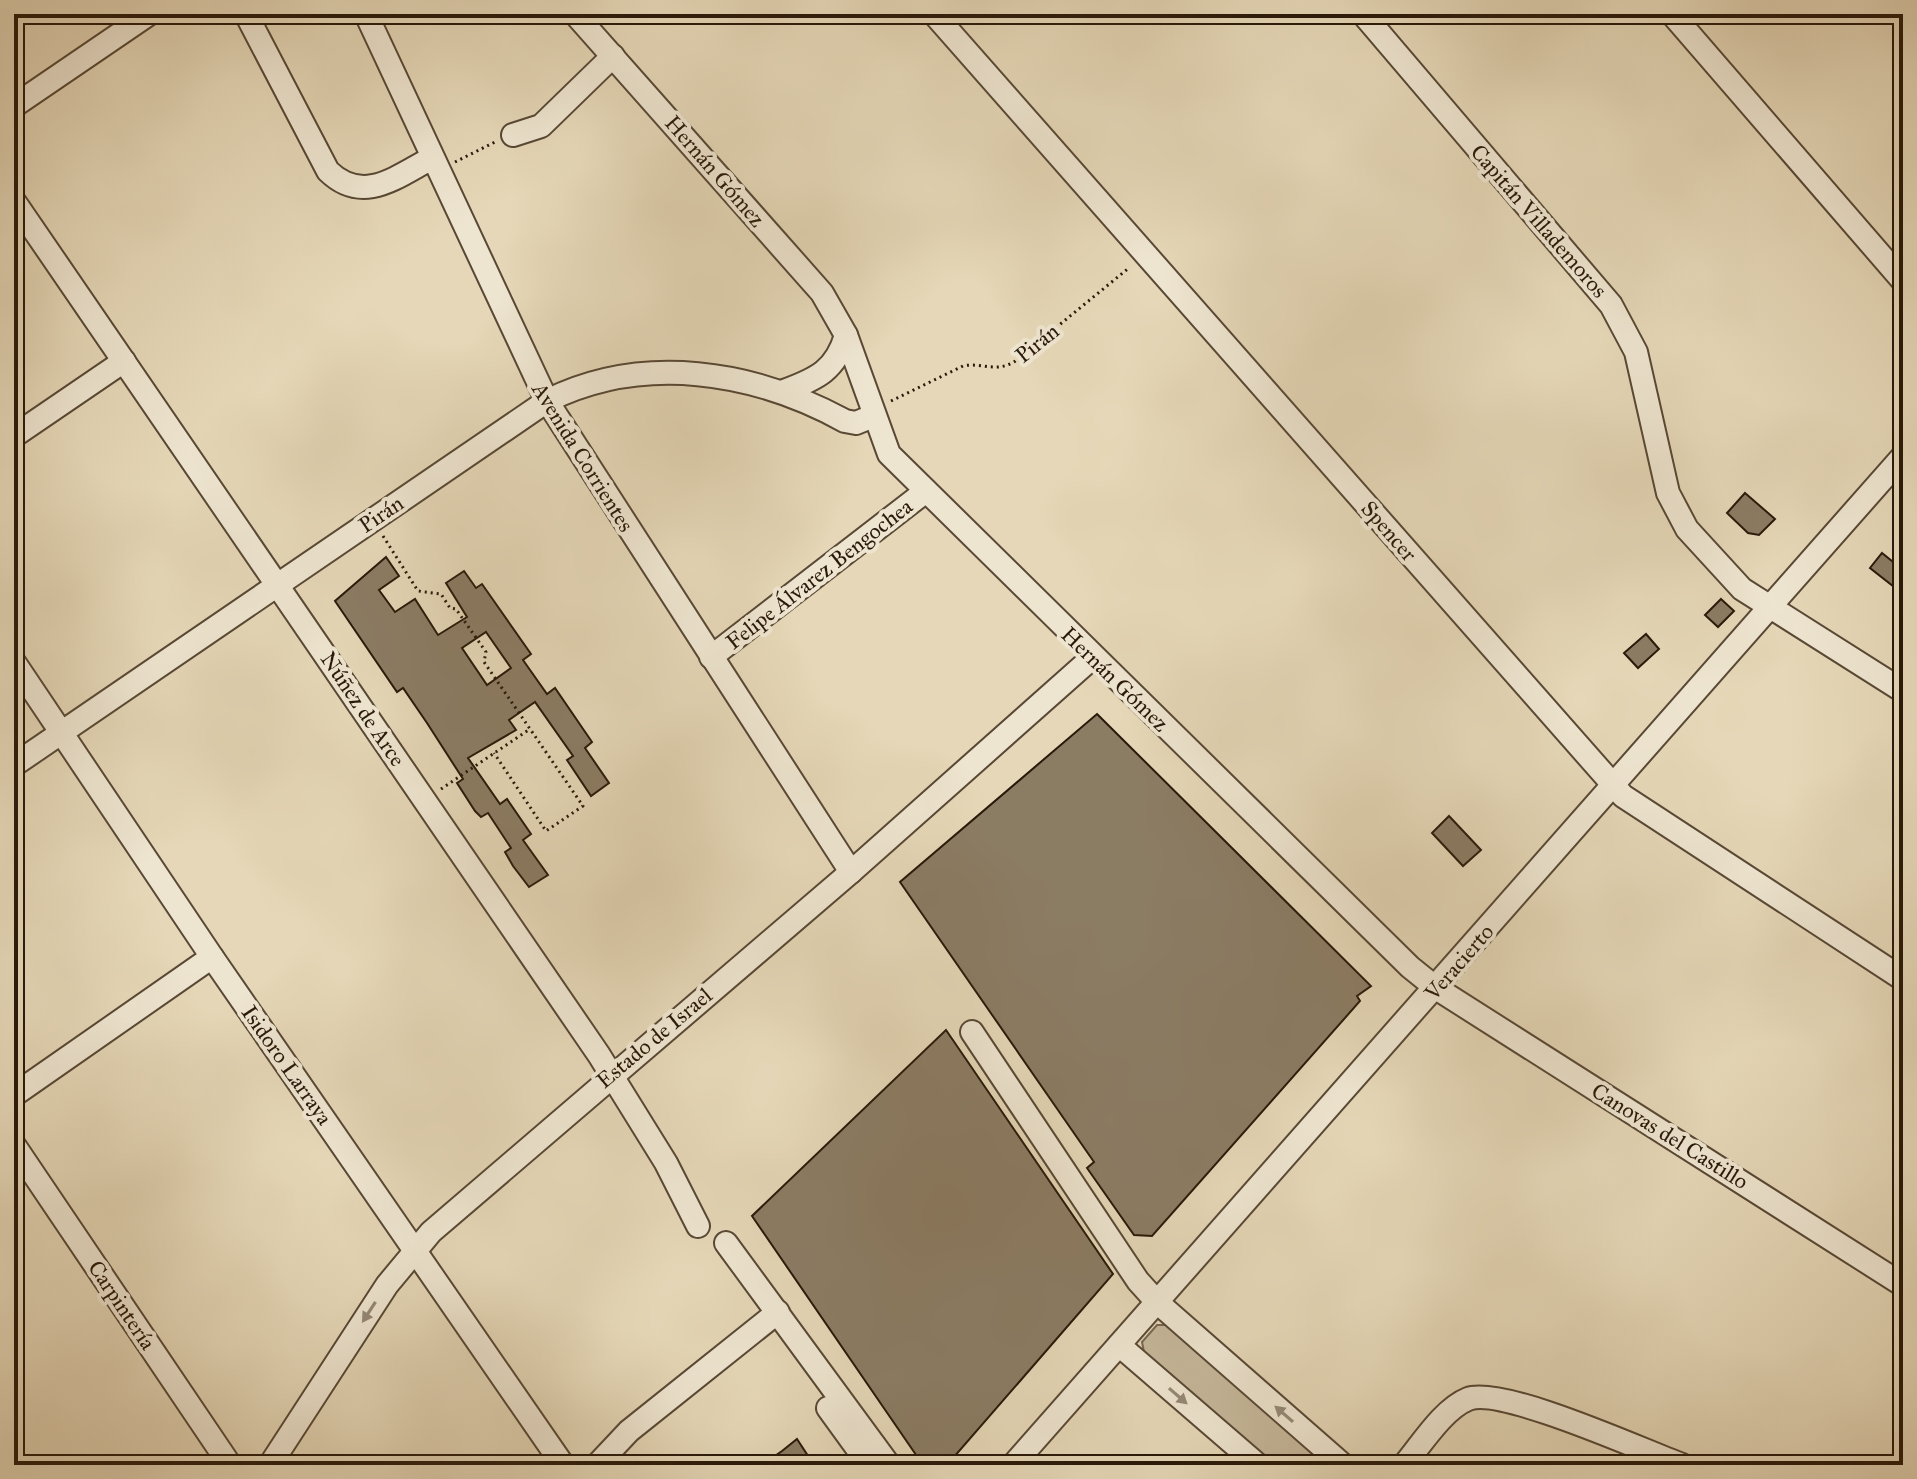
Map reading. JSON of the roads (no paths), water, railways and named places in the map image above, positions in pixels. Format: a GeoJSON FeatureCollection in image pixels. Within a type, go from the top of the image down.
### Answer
{"type":"FeatureCollection","features":[{"type":"Feature","properties":{"kind":"street"},"geometry":{"type":"LineString","coordinates":[[14,106],[149,14]]}},
{"type":"Feature","properties":{"kind":"street"},"geometry":{"type":"LineString","coordinates":[[246,14],[328,171],[341,184],[373,187],[435,164]]}},
{"type":"Feature","properties":{"kind":"street","name":"Avenida Corrientes"},"geometry":{"type":"LineString","coordinates":[[366,14],[547,401],[851,872]]}},
{"type":"Feature","properties":{"kind":"street","name":"Hernán Gómez"},"geometry":{"type":"LineString","coordinates":[[575,14],[822,293],[846,335],[889,454],[1410,967],[1436,988]]}},
{"type":"Feature","properties":{"kind":"street","name":"Spencer"},"geometry":{"type":"LineString","coordinates":[[934,14],[1613,786],[1638,809],[1903,979]]}},
{"type":"Feature","properties":{"kind":"street","name":"Capitán Villademoros"},"geometry":{"type":"LineString","coordinates":[[1363,14],[1611,305],[1636,352],[1661,471],[1678,515],[1733,580],[1903,691]]}},
{"type":"Feature","properties":{"kind":"street"},"geometry":{"type":"LineString","coordinates":[[1672,14],[1903,281]]}},
{"type":"Feature","properties":{"kind":"street"},"geometry":{"type":"LineString","coordinates":[[513,135],[541,126],[613,56]]}},
{"type":"Feature","properties":{"kind":"street","name":"Núñez de Arce"},"geometry":{"type":"LineString","coordinates":[[14,201],[611,1074],[666,1163],[698,1226]]}},
{"type":"Feature","properties":{"kind":"street"},"geometry":{"type":"LineString","coordinates":[[784,391],[815,380],[827,371],[846,335]]}},
{"type":"Feature","properties":{"kind":"street"},"geometry":{"type":"LineString","coordinates":[[14,436],[124,361]]}},
{"type":"Feature","properties":{"kind":"street","name":"Pirán"},"geometry":{"type":"LineString","coordinates":[[14,765],[547,401],[585,384],[642,373],[722,376],[784,391],[845,421],[856,423],[873,416]]}},
{"type":"Feature","properties":{"kind":"street","name":"Veracierto"},"geometry":{"type":"LineString","coordinates":[[1013,1465],[1903,456]]}},
{"type":"Feature","properties":{"kind":"street","name":"Felipe Álvarez Bengochea"},"geometry":{"type":"LineString","coordinates":[[711,657],[926,491]]}},
{"type":"Feature","properties":{"kind":"street","name":"Estado de Israel"},"geometry":{"type":"LineString","coordinates":[[270,1465],[414,1248],[611,1074],[851,872],[1093,657]]}},
{"type":"Feature","properties":{"kind":"street","name":"Isidoro Larraya"},"geometry":{"type":"LineString","coordinates":[[14,662],[212,957],[563,1465]]}},
{"type":"Feature","properties":{"kind":"street"},"geometry":{"type":"LineString","coordinates":[[14,1095],[212,957]]}},
{"type":"Feature","properties":{"kind":"street","name":"Canovas del Castillo"},"geometry":{"type":"LineString","coordinates":[[1436,988],[1903,1285]]}},
{"type":"Feature","properties":{"kind":"street"},"geometry":{"type":"LineString","coordinates":[[972,1032],[1138,1281],[1157,1302],[1343,1465]]}},
{"type":"Feature","properties":{"kind":"street","name":"Carpintería"},"geometry":{"type":"LineString","coordinates":[[14,1145],[230,1465]]}},
{"type":"Feature","properties":{"kind":"street"},"geometry":{"type":"LineString","coordinates":[[726,1243],[801,1346],[798,1366],[857,1448],[874,1445],[889,1465]]}},
{"type":"Feature","properties":{"kind":"street"},"geometry":{"type":"LineString","coordinates":[[597,1465],[629,1431],[778,1312]]}},
{"type":"Feature","properties":{"kind":"street"},"geometry":{"type":"LineString","coordinates":[[1119,1345],[1258,1465]]}},
{"type":"Feature","properties":{"kind":"street"},"geometry":{"type":"LineString","coordinates":[[1404,1465],[1455,1407],[1484,1395],[1517,1403],[1682,1465]]}}]}
